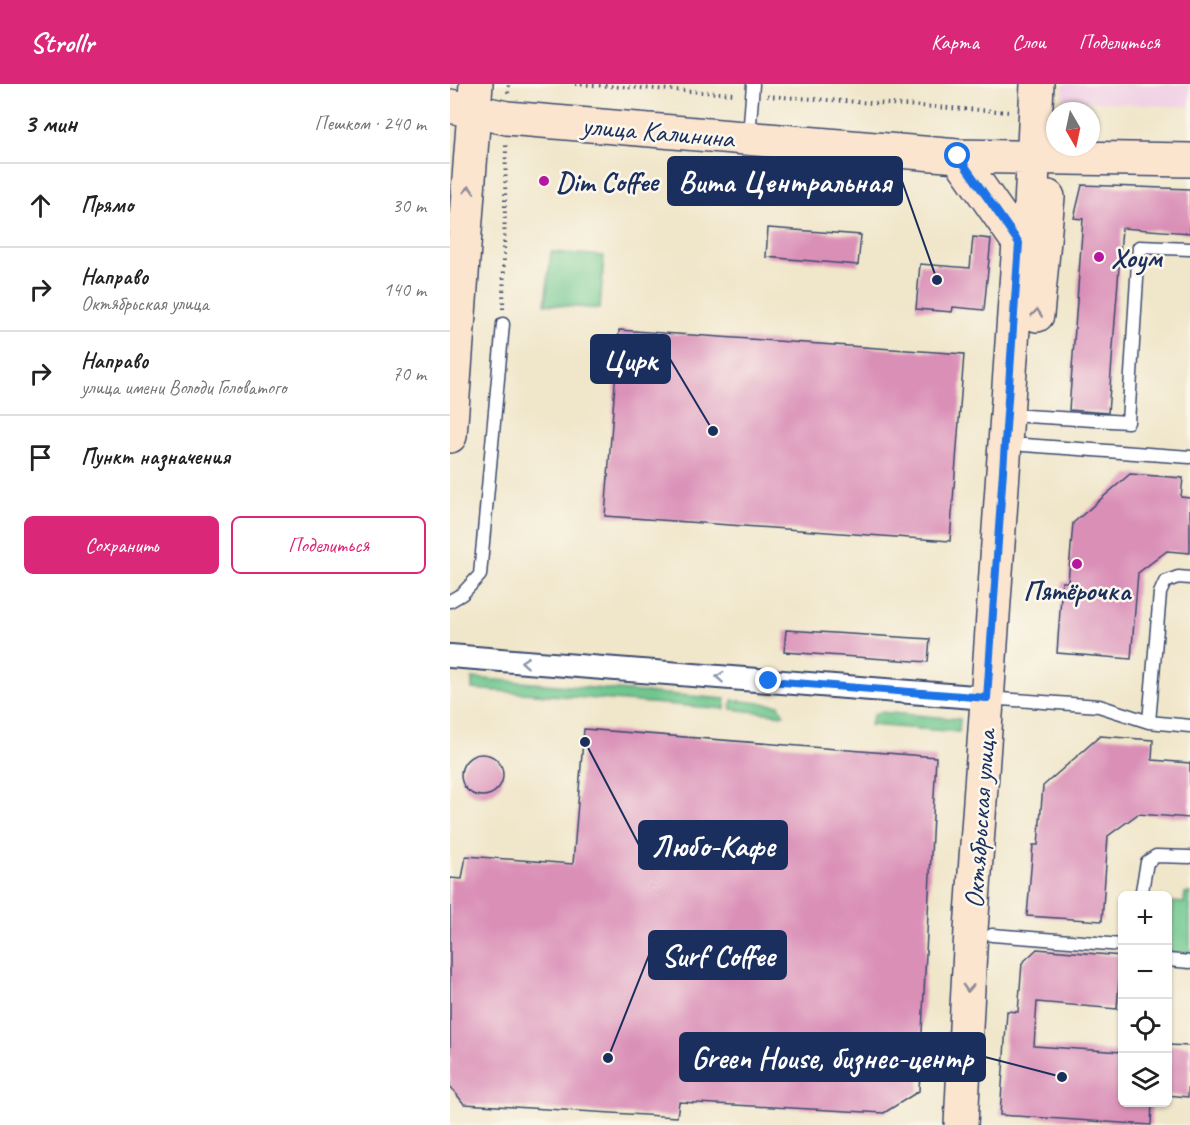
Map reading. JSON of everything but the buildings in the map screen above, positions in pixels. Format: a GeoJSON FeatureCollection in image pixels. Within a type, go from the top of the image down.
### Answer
{"type":"FeatureCollection","features":[{"type":"Feature","properties":{"kind":"street","name":"Октябрьская улица"},"geometry":{"type":"LineString","coordinates":[[961,1125],[1042,157],[1037,84]]}},
{"type":"Feature","properties":{"kind":"street","name":"Октябрьская улица"},"geometry":{"type":"LineString","coordinates":[[1019,426],[1019,243],[1031,207],[1054,84]]}},
{"type":"Feature","properties":{"kind":"street","name":"улица Калинина"},"geometry":{"type":"LineString","coordinates":[[467,100],[507,118],[749,139],[958,156],[1190,160]]}},
{"type":"Feature","properties":{"kind":"street"},"geometry":{"type":"LineString","coordinates":[[450,436],[467,100]]}},
{"type":"Feature","properties":{"kind":"street"},"geometry":{"type":"LineString","coordinates":[[958,156],[1019,243]]}},
{"type":"Feature","properties":{"kind":"street"},"geometry":{"type":"LineString","coordinates":[[450,657],[998,699]]}},
{"type":"Feature","properties":{"kind":"street","name":"Октябрьская улица"},"geometry":{"type":"LineString","coordinates":[[984,1125],[998,699]]}},
{"type":"Feature","properties":{"kind":"lane"},"geometry":{"type":"LineString","coordinates":[[749,139],[753,90]]}},
{"type":"Feature","properties":{"kind":"lane"},"geometry":{"type":"LineString","coordinates":[[1019,426],[1128,422],[1139,247],[1190,249]]}},
{"type":"Feature","properties":{"kind":"lane"},"geometry":{"type":"LineString","coordinates":[[450,601],[462,594],[480,575],[503,324]]}},
{"type":"Feature","properties":{"kind":"lane"},"geometry":{"type":"LineString","coordinates":[[1019,426],[1190,457]]}},
{"type":"Feature","properties":{"kind":"lane"},"geometry":{"type":"LineString","coordinates":[[1149,722],[1160,593],[1165,582],[1178,577],[1190,578]]}},
{"type":"Feature","properties":{"kind":"lane"},"geometry":{"type":"LineString","coordinates":[[998,699],[1099,706],[1149,722],[1190,726]]}},
{"type":"Feature","properties":{"kind":"lane"},"geometry":{"type":"LineString","coordinates":[[1142,891],[1146,862],[1156,856],[1190,857]]}},
{"type":"Feature","properties":{"kind":"lane"},"geometry":{"type":"LineString","coordinates":[[992,935],[1118,945]]}},
{"type":"Feature","properties":{"kind":"lane"},"geometry":{"type":"LineString","coordinates":[[1172,960],[1190,962]]}},
{"type":"Feature","properties":{"kind":"path"},"geometry":{"type":"LineString","coordinates":[[503,324],[509,84]]}},
{"type":"Feature","properties":{"kind":"path"},"geometry":{"type":"LineString","coordinates":[[575,84],[753,90],[1016,112]]}},
{"type":"Feature","properties":{"kind":"shaded area"},"geometry":{"type":"Polygon","coordinates":[[[1064,84],[1190,84],[1190,107],[1063,100],[1064,84]]]}},
{"type":"Feature","properties":{"kind":"green space"},"geometry":{"type":"Polygon","coordinates":[[[551,252],[604,256],[600,309],[545,304],[551,252]]]}},
{"type":"Feature","properties":{"kind":"green space"},"geometry":{"type":"Polygon","coordinates":[[[472,678],[725,699],[725,709],[472,689],[472,678]]]}},
{"type":"Feature","properties":{"kind":"green space"},"geometry":{"type":"Polygon","coordinates":[[[732,700],[779,705],[784,715],[731,709],[732,700]]]}},
{"type":"Feature","properties":{"kind":"green space"},"geometry":{"type":"Polygon","coordinates":[[[880,712],[960,719],[959,732],[870,725],[874,714],[880,712]]]}},
{"type":"Feature","properties":{"kind":"green space"},"geometry":{"type":"Polygon","coordinates":[[[1185,893],[1190,893],[1190,954],[1172,952],[1173,902],[1184,903],[1185,893]]]}},
{"type":"Feature","properties":{"kind":"place","name":"Dim Coffee"},"geometry":{"type":"Point","coordinates":[544,181]}},
{"type":"Feature","properties":{"kind":"place","name":"Хоум"},"geometry":{"type":"Point","coordinates":[1099,257]}},
{"type":"Feature","properties":{"kind":"place","name":"Вита Центральная"},"geometry":{"type":"Point","coordinates":[937,280]}},
{"type":"Feature","properties":{"kind":"place","name":"Цирк"},"geometry":{"type":"Point","coordinates":[713,431]}},
{"type":"Feature","properties":{"kind":"place","name":"Пятёрочка"},"geometry":{"type":"Point","coordinates":[1077,564]}},
{"type":"Feature","properties":{"kind":"place","name":"Любо-Кафе"},"geometry":{"type":"Point","coordinates":[585,742]}},
{"type":"Feature","properties":{"kind":"place","name":"Surf Coffee"},"geometry":{"type":"Point","coordinates":[608,1058]}},
{"type":"Feature","properties":{"kind":"place","name":"Green House, бизнес-центр"},"geometry":{"type":"Point","coordinates":[1062,1077]}},
{"type":"Feature","properties":{"kind":"route"},"geometry":{"type":"LineString","coordinates":[[769,681],[987,698],[1019,243],[958,156]]}}]}
